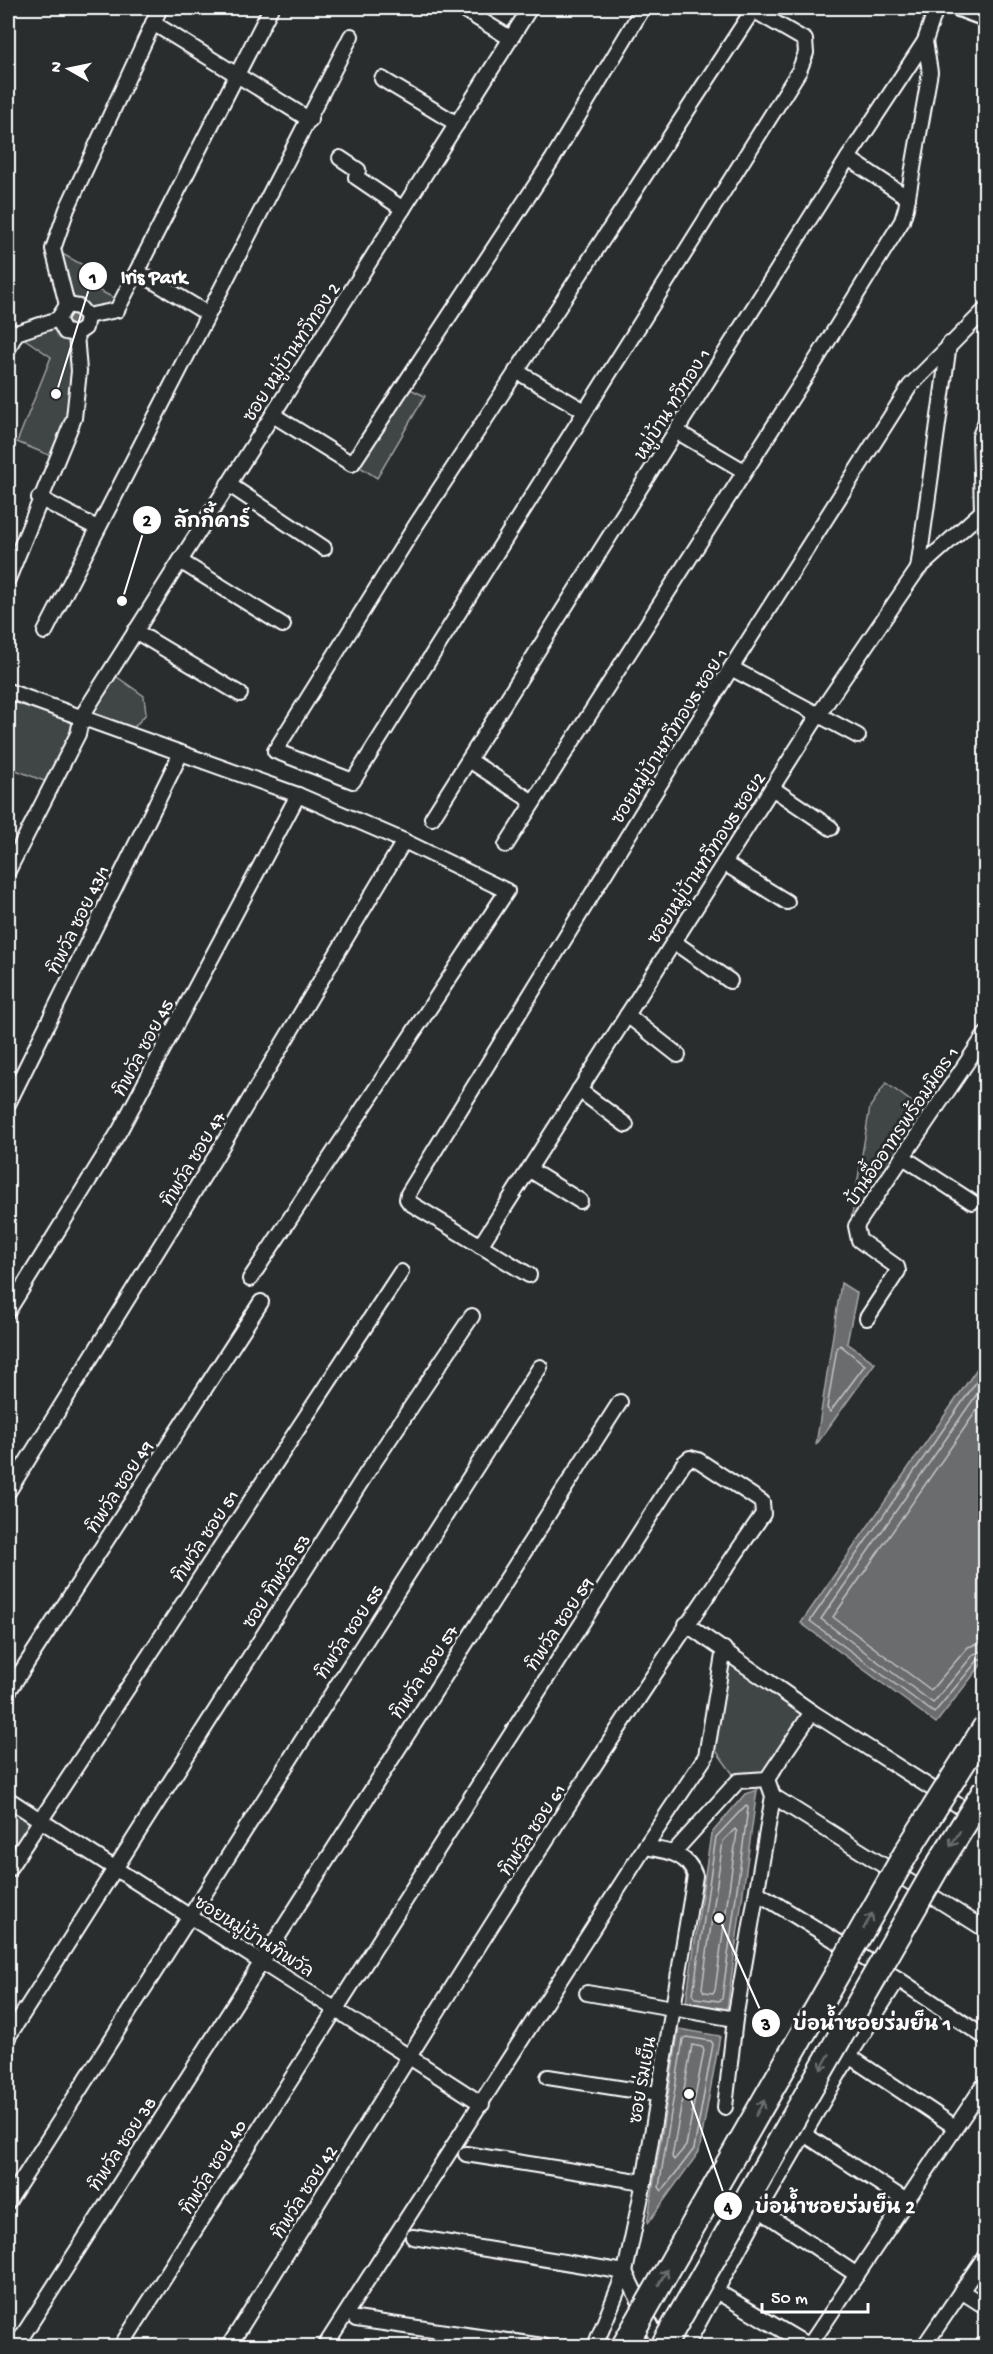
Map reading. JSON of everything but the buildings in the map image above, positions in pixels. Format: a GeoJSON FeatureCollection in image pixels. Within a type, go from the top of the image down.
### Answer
{"type":"FeatureCollection","features":[{"type":"Feature","properties":{"kind":"highway"},"geometry":{"type":"LineString","coordinates":[[624,2346],[908,1850],[986,1726]]}},
{"type":"Feature","properties":{"kind":"highway"},"geometry":{"type":"LineString","coordinates":[[662,2346],[936,1869],[986,1789]]}},
{"type":"Feature","properties":{"kind":"street"},"geometry":{"type":"LineString","coordinates":[[8,349],[12,331],[58,319],[67,305],[53,249],[67,209],[160,8]]}},
{"type":"Feature","properties":{"kind":"street"},"geometry":{"type":"LineString","coordinates":[[87,316],[117,310],[272,8]]}},
{"type":"Feature","properties":{"kind":"street"},"geometry":{"type":"LineString","coordinates":[[461,8],[510,38]]}},
{"type":"Feature","properties":{"kind":"street","name":"ซอย หมู่บ้านทวีทอง 2"},"geometry":{"type":"LineString","coordinates":[[8,871],[78,734],[82,716],[530,8]]}},
{"type":"Feature","properties":{"kind":"street"},"geometry":{"type":"LineString","coordinates":[[273,415],[352,464],[552,160],[643,8]]}},
{"type":"Feature","properties":{"kind":"street","name":"หมู่บ้าน ทวีทอง 1"},"geometry":{"type":"LineString","coordinates":[[432,818],[848,158],[925,41],[936,8]]}},
{"type":"Feature","properties":{"kind":"street"},"geometry":{"type":"LineString","coordinates":[[959,8],[986,18]]}},
{"type":"Feature","properties":{"kind":"street"},"geometry":{"type":"LineString","coordinates":[[754,9],[805,40],[806,53],[799,71],[353,781],[276,751],[416,525],[516,371],[754,9]]}},
{"type":"Feature","properties":{"kind":"street"},"geometry":{"type":"LineString","coordinates":[[153,23],[310,120]]}},
{"type":"Feature","properties":{"kind":"street"},"geometry":{"type":"LineString","coordinates":[[45,632],[310,120],[351,36]]}},
{"type":"Feature","properties":{"kind":"street"},"geometry":{"type":"LineString","coordinates":[[506,844],[818,357],[902,220],[908,198],[930,72],[925,41]]}},
{"type":"Feature","properties":{"kind":"street"},"geometry":{"type":"LineString","coordinates":[[382,79],[457,124]]}},
{"type":"Feature","properties":{"kind":"street"},"geometry":{"type":"LineString","coordinates":[[340,158],[358,170],[356,177],[403,209]]}},
{"type":"Feature","properties":{"kind":"street"},"geometry":{"type":"LineString","coordinates":[[848,158],[908,198]]}},
{"type":"Feature","properties":{"kind":"street"},"geometry":{"type":"LineString","coordinates":[[138,272],[208,314]]}},
{"type":"Feature","properties":{"kind":"street"},"geometry":{"type":"LineString","coordinates":[[67,305],[79,307],[87,316]]}},
{"type":"Feature","properties":{"kind":"street","name":"ซอยหมู่บ้านทวีทอง5 ซอย 1"},"geometry":{"type":"LineString","coordinates":[[480,1246],[407,1199],[408,1194],[732,668],[910,386],[986,309]]}},
{"type":"Feature","properties":{"kind":"street"},"geometry":{"type":"LineString","coordinates":[[58,319],[65,332],[76,334],[85,328],[87,316]]}},
{"type":"Feature","properties":{"kind":"street"},"geometry":{"type":"LineString","coordinates":[[8,579],[10,562],[74,418],[79,371],[76,334]]}},
{"type":"Feature","properties":{"kind":"street"},"geometry":{"type":"LineString","coordinates":[[918,570],[949,344]]}},
{"type":"Feature","properties":{"kind":"street"},"geometry":{"type":"LineString","coordinates":[[516,371],[585,411]]}},
{"type":"Feature","properties":{"kind":"street"},"geometry":{"type":"LineString","coordinates":[[984,510],[980,436],[986,421]]}},
{"type":"Feature","properties":{"kind":"street"},"geometry":{"type":"LineString","coordinates":[[676,431],[744,471]]}},
{"type":"Feature","properties":{"kind":"street"},"geometry":{"type":"LineString","coordinates":[[228,484],[324,548]]}},
{"type":"Feature","properties":{"kind":"street"},"geometry":{"type":"LineString","coordinates":[[39,498],[97,528]]}},
{"type":"Feature","properties":{"kind":"street","name":"ซอยหมู่บ้านทวีทอง5 ซอย2"},"geometry":{"type":"LineString","coordinates":[[480,1246],[819,714],[918,570],[984,510]]}},
{"type":"Feature","properties":{"kind":"street"},"geometry":{"type":"LineString","coordinates":[[180,561],[283,625]]}},
{"type":"Feature","properties":{"kind":"street"},"geometry":{"type":"LineString","coordinates":[[135,632],[240,694]]}},
{"type":"Feature","properties":{"kind":"street"},"geometry":{"type":"LineString","coordinates":[[732,668],[858,736]]}},
{"type":"Feature","properties":{"kind":"street"},"geometry":{"type":"LineString","coordinates":[[8,691],[298,795],[404,841],[507,891],[250,1279]]}},
{"type":"Feature","properties":{"kind":"street","name":"ทิพวัล ซอย 43/1"},"geometry":{"type":"LineString","coordinates":[[8,1104],[181,753]]}},
{"type":"Feature","properties":{"kind":"street"},"geometry":{"type":"LineString","coordinates":[[469,760],[533,802]]}},
{"type":"Feature","properties":{"kind":"street"},"geometry":{"type":"LineString","coordinates":[[772,788],[831,828]]}},
{"type":"Feature","properties":{"kind":"street","name":"ทิพวัล ซอย 45"},"geometry":{"type":"LineString","coordinates":[[8,1311],[120,1130],[298,795]]}},
{"type":"Feature","properties":{"kind":"street","name":"ทิพวัล ซอย 47"},"geometry":{"type":"LineString","coordinates":[[8,1492],[214,1159],[404,841]]}},
{"type":"Feature","properties":{"kind":"street"},"geometry":{"type":"LineString","coordinates":[[724,863],[787,902]]}},
{"type":"Feature","properties":{"kind":"street"},"geometry":{"type":"LineString","coordinates":[[674,942],[730,981]]}},
{"type":"Feature","properties":{"kind":"street"},"geometry":{"type":"LineString","coordinates":[[627,1015],[678,1054]]}},
{"type":"Feature","properties":{"kind":"street","name":"บ้านอื้ออาทรพร้อมมิตร 1"},"geometry":{"type":"LineString","coordinates":[[867,1318],[898,1271],[897,1267],[859,1240],[856,1226],[986,1034]]}},
{"type":"Feature","properties":{"kind":"street"},"geometry":{"type":"LineString","coordinates":[[579,1090],[626,1125]]}},
{"type":"Feature","properties":{"kind":"street"},"geometry":{"type":"LineString","coordinates":[[903,1157],[972,1202]]}},
{"type":"Feature","properties":{"kind":"street"},"geometry":{"type":"LineString","coordinates":[[530,1170],[580,1201]]}},
{"type":"Feature","properties":{"kind":"street"},"geometry":{"type":"LineString","coordinates":[[480,1246],[529,1275]]}},
{"type":"Feature","properties":{"kind":"street","name":"ทิพวัล ซอย 51"},"geometry":{"type":"LineString","coordinates":[[8,1870],[401,1272]]}},
{"type":"Feature","properties":{"kind":"street","name":"ทิพวัล ซอย 49"},"geometry":{"type":"LineString","coordinates":[[8,1692],[261,1302]]}},
{"type":"Feature","properties":{"kind":"street","name":"ซอย ทิพวัล 53"},"geometry":{"type":"LineString","coordinates":[[8,2037],[366,1474],[472,1316]]}},
{"type":"Feature","properties":{"kind":"street","name":"ทิพวัล ซอย 55"},"geometry":{"type":"LineString","coordinates":[[8,2202],[540,1367]]}},
{"type":"Feature","properties":{"kind":"street","name":"ทิพวัล ซอย 57"},"geometry":{"type":"LineString","coordinates":[[260,1962],[620,1402]]}},
{"type":"Feature","properties":{"kind":"street","name":"ทิพวัล ซอย 59"},"geometry":{"type":"LineString","coordinates":[[335,2007],[684,1463],[690,1458],[707,1466],[762,1502],[765,1507],[763,1514],[686,1624]]}},
{"type":"Feature","properties":{"kind":"street"},"geometry":{"type":"LineString","coordinates":[[686,1624],[812,1712],[986,1823]]}},
{"type":"Feature","properties":{"kind":"street","name":"ทิพวัล ซอย 61"},"geometry":{"type":"LineString","coordinates":[[409,2056],[686,1624]]}},
{"type":"Feature","properties":{"kind":"street"},"geometry":{"type":"LineString","coordinates":[[325,2346],[645,1847],[706,1756],[724,1650]]}},
{"type":"Feature","properties":{"kind":"street"},"geometry":{"type":"LineString","coordinates":[[767,1779],[812,1712]]}},
{"type":"Feature","properties":{"kind":"street"},"geometry":{"type":"LineString","coordinates":[[645,1847],[673,1853],[738,1781],[767,1779]]}},
{"type":"Feature","properties":{"kind":"street"},"geometry":{"type":"LineString","coordinates":[[725,2107],[735,2019],[773,1796],[767,1779]]}},
{"type":"Feature","properties":{"kind":"street"},"geometry":{"type":"LineString","coordinates":[[773,1796],[986,1930]]}},
{"type":"Feature","properties":{"kind":"street","name":"ซอยหมู่บ้านทิพวัล"},"geometry":{"type":"LineString","coordinates":[[8,1799],[260,1962],[335,2007],[482,2104]]}},
{"type":"Feature","properties":{"kind":"street","name":"ซอย ร่มเย็น"},"geometry":{"type":"LineString","coordinates":[[595,2346],[625,2272],[644,2182],[657,2094],[674,2009],[695,1876],[687,1861],[673,1853]]}},
{"type":"Feature","properties":{"kind":"street"},"geometry":{"type":"LineString","coordinates":[[758,1893],[898,1979],[986,2037]]}},
{"type":"Feature","properties":{"kind":"street","name":"ทิพวัล ซอย 38"},"geometry":{"type":"LineString","coordinates":[[16,2346],[260,1962]]}},
{"type":"Feature","properties":{"kind":"street"},"geometry":{"type":"LineString","coordinates":[[686,2346],[760,2210],[849,2056],[898,1979]]}},
{"type":"Feature","properties":{"kind":"street"},"geometry":{"type":"LineString","coordinates":[[587,1993],[735,2019]]}},
{"type":"Feature","properties":{"kind":"street","name":"ทิพวัล ซอย 40"},"geometry":{"type":"LineString","coordinates":[[122,2346],[335,2007]]}},
{"type":"Feature","properties":{"kind":"street","name":"ทิพวัล ซอย 42"},"geometry":{"type":"LineString","coordinates":[[230,2346],[409,2056]]}},
{"type":"Feature","properties":{"kind":"street"},"geometry":{"type":"LineString","coordinates":[[849,2056],[955,2127]]}},
{"type":"Feature","properties":{"kind":"street"},"geometry":{"type":"LineString","coordinates":[[548,2077],[657,2094]]}},
{"type":"Feature","properties":{"kind":"street"},"geometry":{"type":"LineString","coordinates":[[716,2291],[809,2346],[986,2082]]}},
{"type":"Feature","properties":{"kind":"street"},"geometry":{"type":"LineString","coordinates":[[804,2134],[905,2200]]}},
{"type":"Feature","properties":{"kind":"street"},"geometry":{"type":"LineString","coordinates":[[466,2154],[644,2182]]}},
{"type":"Feature","properties":{"kind":"street"},"geometry":{"type":"LineString","coordinates":[[760,2210],[857,2275]]}},
{"type":"Feature","properties":{"kind":"street"},"geometry":{"type":"LineString","coordinates":[[413,2237],[625,2272],[662,2346]]}},
{"type":"Feature","properties":{"kind":"street"},"geometry":{"type":"LineString","coordinates":[[924,2346],[986,2255]]}},
{"type":"Feature","properties":{"kind":"street"},"geometry":{"type":"LineString","coordinates":[[961,2291],[986,2307]]}},
{"type":"Feature","properties":{"kind":"street"},"geometry":{"type":"LineString","coordinates":[[356,2319],[543,2346]]}},
{"type":"Feature","properties":{"kind":"shaded area"},"geometry":{"type":"Polygon","coordinates":[[[53,249],[94,271],[88,285],[122,302],[87,316],[67,305],[53,249]]]}},
{"type":"Feature","properties":{"kind":"shaded area"},"geometry":{"type":"Polygon","coordinates":[[[58,319],[76,334],[74,418],[56,458],[17,442],[51,357],[16,333],[58,319]]]}},
{"type":"Feature","properties":{"kind":"shaded area"},"geometry":{"type":"Polygon","coordinates":[[[410,389],[425,396],[377,478],[357,465],[410,389]]]}},
{"type":"Feature","properties":{"kind":"shaded area"},"geometry":{"type":"Polygon","coordinates":[[[110,672],[144,696],[146,714],[129,733],[82,716],[110,672]]]}},
{"type":"Feature","properties":{"kind":"shaded area"},"geometry":{"type":"Polygon","coordinates":[[[8,690],[82,716],[52,784],[8,767],[8,690]]]}},
{"type":"Feature","properties":{"kind":"shaded area"},"geometry":{"type":"Polygon","coordinates":[[[886,1083],[924,1111],[850,1226],[870,1107],[886,1083]]]}},
{"type":"Feature","properties":{"kind":"shaded area"},"geometry":{"type":"Polygon","coordinates":[[[724,1649],[812,1712],[767,1779],[738,1781],[709,1741],[724,1649]]]}},
{"type":"Feature","properties":{"kind":"shaded area"},"geometry":{"type":"Polygon","coordinates":[[[8,1799],[40,1820],[8,1870],[8,1799]]]}},
{"type":"Feature","properties":{"kind":"water"},"geometry":{"type":"Polygon","coordinates":[[[67,305],[87,316],[76,334],[58,319],[67,305]]]}},
{"type":"Feature","properties":{"kind":"water"},"geometry":{"type":"Polygon","coordinates":[[[841,1283],[857,1293],[847,1343],[875,1363],[816,1445],[841,1283]]]}},
{"type":"Feature","properties":{"kind":"water"},"geometry":{"type":"Polygon","coordinates":[[[985,1357],[985,1660],[936,1723],[801,1623],[985,1357]]]}},
{"type":"Feature","properties":{"kind":"water"},"geometry":{"type":"Polygon","coordinates":[[[757,1790],[727,2009],[686,2002],[711,1834],[745,1794],[757,1790]]]}},
{"type":"Feature","properties":{"kind":"water"},"geometry":{"type":"Polygon","coordinates":[[[679,2029],[720,2036],[699,2152],[647,2224],[679,2029]]]}},
{"type":"Feature","properties":{"kind":"place","name":"Iris Park"},"geometry":{"type":"Point","coordinates":[56,394]}},
{"type":"Feature","properties":{"kind":"place","name":"ลักกี้คาร์"},"geometry":{"type":"Point","coordinates":[122,601]}},
{"type":"Feature","properties":{"kind":"place","name":"บ่อน้ำซอยร่มย็น 1"},"geometry":{"type":"Point","coordinates":[719,1918]}},
{"type":"Feature","properties":{"kind":"place","name":"บ่อน้ำซอยร่มย็น 2"},"geometry":{"type":"Point","coordinates":[689,2094]}}]}
